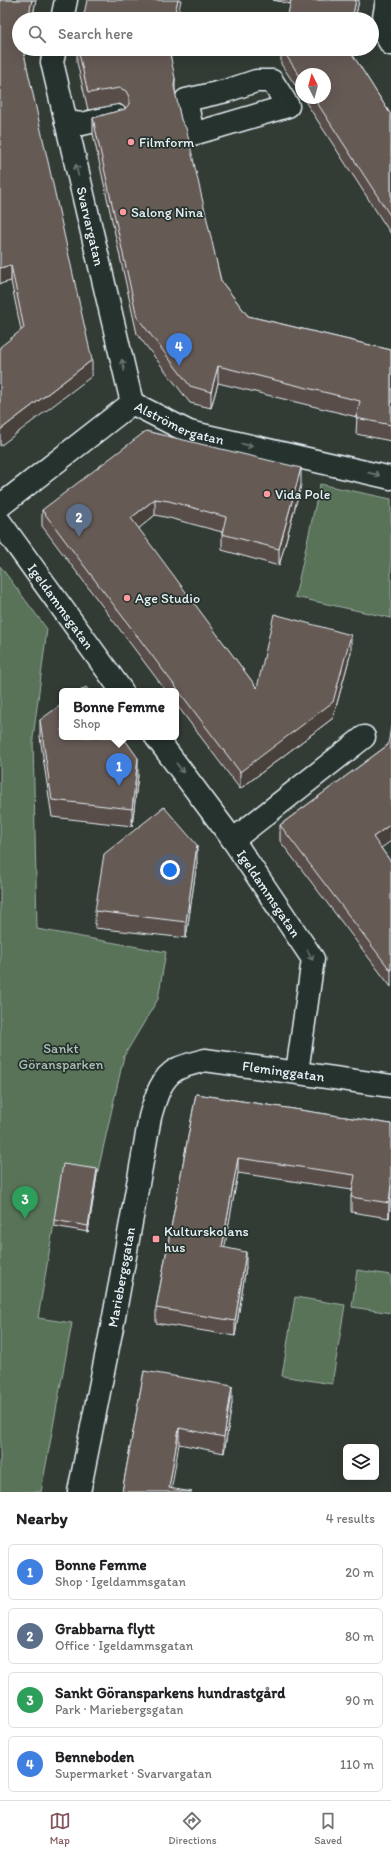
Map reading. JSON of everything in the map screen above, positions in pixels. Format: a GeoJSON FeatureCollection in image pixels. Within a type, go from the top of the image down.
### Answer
{"type":"FeatureCollection","features":[{"type":"Feature","properties":{"kind":"street"},"geometry":{"type":"LineString","coordinates":[[63,12],[66,0]]}},
{"type":"Feature","properties":{"kind":"street"},"geometry":{"type":"LineString","coordinates":[[387,0],[382,29],[391,44]]}},
{"type":"Feature","properties":{"kind":"street","name":"Svarvargatan"},"geometry":{"type":"LineString","coordinates":[[53,56],[52,62],[132,403]]}},
{"type":"Feature","properties":{"kind":"street"},"geometry":{"type":"LineString","coordinates":[[66,122],[82,124],[117,116]]}},
{"type":"Feature","properties":{"kind":"street","name":"Alströmergatan"},"geometry":{"type":"LineString","coordinates":[[0,506],[132,403],[189,432],[391,478]]}},
{"type":"Feature","properties":{"kind":"street","name":"Igeldammsgatan"},"geometry":{"type":"LineString","coordinates":[[0,522],[119,687]]}},
{"type":"Feature","properties":{"kind":"street"},"geometry":{"type":"LineString","coordinates":[[233,840],[364,737]]}},
{"type":"Feature","properties":{"kind":"street","name":"Igeldammsgatan"},"geometry":{"type":"LineString","coordinates":[[158,740],[233,840],[314,959],[297,1072]]}},
{"type":"Feature","properties":{"kind":"street","name":"Fleminggatan"},"geometry":{"type":"LineString","coordinates":[[177,1069],[205,1060],[391,1086]]}},
{"type":"Feature","properties":{"kind":"street","name":"Mariebergsgatan"},"geometry":{"type":"LineString","coordinates":[[79,1492],[114,1317],[150,1117],[156,1094],[164,1081],[177,1069]]}},
{"type":"Feature","properties":{"kind":"green space"},"geometry":{"type":"Polygon","coordinates":[[[320,484],[391,499],[391,618],[295,597],[320,484]]]}},
{"type":"Feature","properties":{"kind":"green space","name":"Sankt Göransparken"},"geometry":{"type":"Polygon","coordinates":[[[0,566],[47,629],[33,738],[37,929],[166,952],[158,999],[124,1056],[97,1175],[63,1170],[38,1318],[72,1323],[41,1492],[0,1492],[0,566]]]}},
{"type":"Feature","properties":{"kind":"green space"},"geometry":{"type":"Polygon","coordinates":[[[357,1270],[391,1275],[391,1313],[352,1307],[357,1270]]]}},
{"type":"Feature","properties":{"kind":"green space"},"geometry":{"type":"Polygon","coordinates":[[[295,1297],[345,1305],[332,1384],[282,1376],[295,1297]]]}},
{"type":"Feature","properties":{"kind":"building"},"geometry":{"type":"Polygon","coordinates":[[[0,0],[32,0],[29,12],[12,12],[12,56],[25,56],[92,360],[0,430],[0,347],[24,328],[11,265],[0,268],[0,0]]]}},
{"type":"Feature","properties":{"kind":"building"},"geometry":{"type":"Polygon","coordinates":[[[87,0],[178,0],[175,12],[84,12],[87,0]]]}},
{"type":"Feature","properties":{"kind":"building"},"geometry":{"type":"Polygon","coordinates":[[[291,0],[356,0],[353,12],[288,12],[291,0]]]}},
{"type":"Feature","properties":{"kind":"building"},"geometry":{"type":"Polygon","coordinates":[[[80,56],[170,56],[175,78],[174,86],[181,120],[186,128],[221,281],[248,316],[391,350],[391,425],[356,418],[360,401],[218,366],[211,392],[190,386],[137,317],[93,118],[125,109],[129,104],[129,97],[126,91],[120,88],[88,93],[80,56]]]}},
{"type":"Feature","properties":{"kind":"building"},"geometry":{"type":"Polygon","coordinates":[[[287,56],[353,56],[391,115],[391,217],[318,104],[331,104],[331,68],[295,69],[287,56]]]}},
{"type":"Feature","properties":{"kind":"building"},"geometry":{"type":"Polygon","coordinates":[[[146,431],[301,468],[279,549],[222,534],[226,517],[169,501],[155,499],[131,518],[257,688],[274,614],[351,635],[333,702],[240,772],[179,691],[179,688],[177,688],[42,510],[146,431]]]}},
{"type":"Feature","properties":{"kind":"building"},"geometry":{"type":"Polygon","coordinates":[[[59,706],[59,740],[125,740],[138,758],[132,809],[52,800],[40,720],[59,706]]]}},
{"type":"Feature","properties":{"kind":"building"},"geometry":{"type":"Polygon","coordinates":[[[391,726],[391,824],[373,837],[391,862],[391,971],[280,825],[388,745],[391,726]]]}},
{"type":"Feature","properties":{"kind":"building"},"geometry":{"type":"Polygon","coordinates":[[[164,807],[197,845],[186,922],[95,911],[104,854],[164,807]]]}},
{"type":"Feature","properties":{"kind":"building"},"geometry":{"type":"Polygon","coordinates":[[[196,1094],[391,1124],[391,1185],[389,1203],[351,1197],[355,1175],[238,1158],[222,1247],[246,1252],[235,1321],[156,1308],[196,1094]]]}},
{"type":"Feature","properties":{"kind":"building"},"geometry":{"type":"Polygon","coordinates":[[[63,1164],[97,1169],[88,1226],[54,1220],[63,1164]]]}},
{"type":"Feature","properties":{"kind":"building"},"geometry":{"type":"Polygon","coordinates":[[[144,1371],[232,1386],[224,1437],[179,1428],[169,1488],[192,1492],[122,1492],[144,1371]]]}},
{"type":"Feature","properties":{"kind":"place","name":"Filmform"},"geometry":{"type":"Point","coordinates":[131,142]}},
{"type":"Feature","properties":{"kind":"place","name":"Salong Nina"},"geometry":{"type":"Point","coordinates":[123,212]}},
{"type":"Feature","properties":{"kind":"place","name":"Benneboden"},"geometry":{"type":"Point","coordinates":[179,366]}},
{"type":"Feature","properties":{"kind":"place","name":"Vida Pole"},"geometry":{"type":"Point","coordinates":[267,494]}},
{"type":"Feature","properties":{"kind":"place","name":"Grabbarna flytt"},"geometry":{"type":"Point","coordinates":[79,537]}},
{"type":"Feature","properties":{"kind":"place","name":"Age Studio"},"geometry":{"type":"Point","coordinates":[127,598]}},
{"type":"Feature","properties":{"kind":"place","name":"Bonne Femme"},"geometry":{"type":"Point","coordinates":[119,786]}},
{"type":"Feature","properties":{"kind":"place","name":"Sankt Göransparkens hundrastgård"},"geometry":{"type":"Point","coordinates":[25,1219]}},
{"type":"Feature","properties":{"kind":"place","name":"Kulturskolans hus"},"geometry":{"type":"Point","coordinates":[156,1239]}}]}
